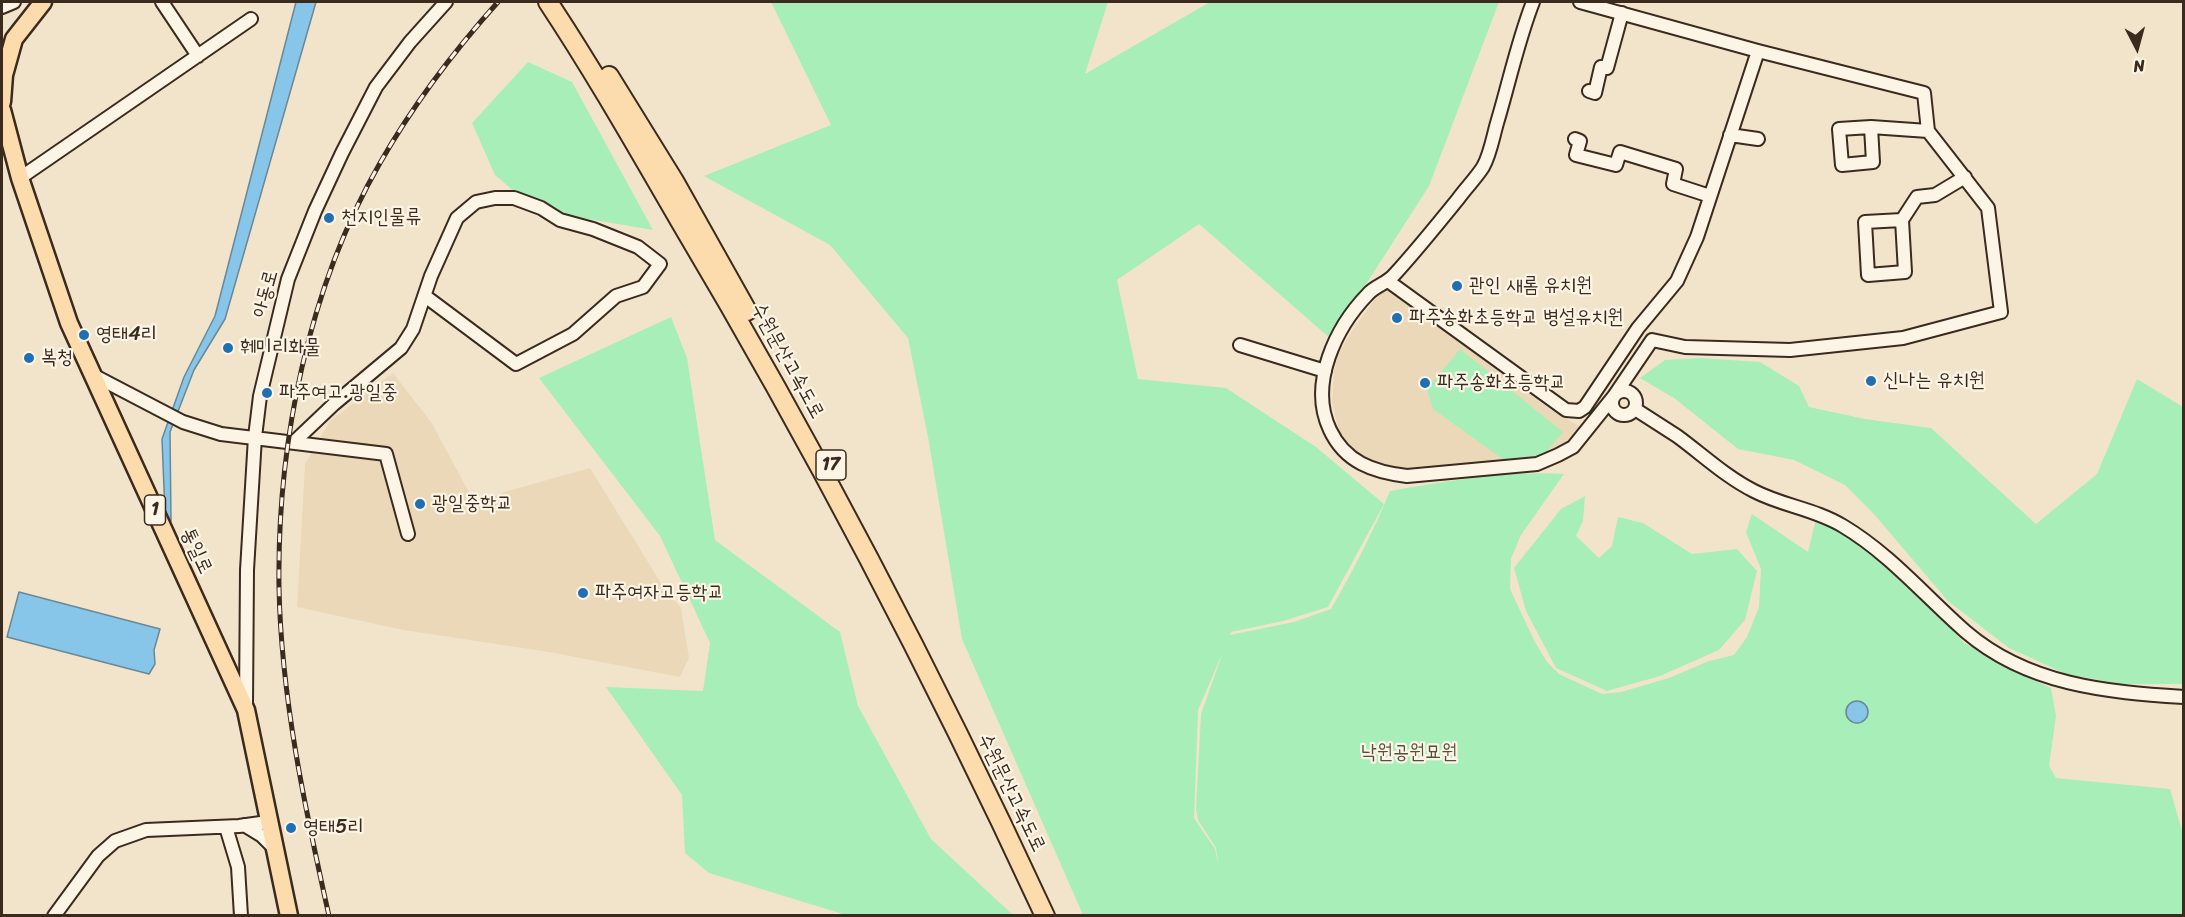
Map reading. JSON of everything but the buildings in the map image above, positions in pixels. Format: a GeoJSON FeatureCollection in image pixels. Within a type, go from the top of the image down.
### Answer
{"type":"FeatureCollection","features":[{"type":"Feature","properties":{"kind":"highway","name":"수원문산고속도로"},"geometry":{"type":"LineString","coordinates":[[548,2],[574,30],[685,200],[824,451],[918,629],[1057,915]]}},
{"type":"Feature","properties":{"kind":"highway","name":"수원문산고속도로"},"geometry":{"type":"LineString","coordinates":[[562,2],[574,30],[760,357],[860,540],[1045,915]]}},
{"type":"Feature","properties":{"kind":"main road"},"geometry":{"type":"LineString","coordinates":[[2,102],[4,75],[14,39],[42,2]]}},
{"type":"Feature","properties":{"kind":"main road","name":"통일로"},"geometry":{"type":"LineString","coordinates":[[2,110],[20,178],[69,323],[246,710],[286,915]]}},
{"type":"Feature","properties":{"kind":"street"},"geometry":{"type":"LineString","coordinates":[[2,7],[14,2]]}},
{"type":"Feature","properties":{"kind":"street"},"geometry":{"type":"LineString","coordinates":[[162,2],[198,56]]}},
{"type":"Feature","properties":{"kind":"street","name":"아동로"},"geometry":{"type":"LineString","coordinates":[[246,710],[247,570],[255,437],[260,396],[288,279],[315,211],[376,87],[410,42],[446,2]]}},
{"type":"Feature","properties":{"kind":"street"},"geometry":{"type":"LineString","coordinates":[[1533,2],[1484,165],[1425,241],[1388,281],[1371,291],[1350,313],[1338,334],[1325,371],[1322,390],[1322,409],[1328,427],[1339,448],[1361,464],[1386,473],[1407,476],[1537,464],[1574,447],[1614,396],[1652,340]]}},
{"type":"Feature","properties":{"kind":"street"},"geometry":{"type":"LineString","coordinates":[[1580,2],[1758,51],[1924,93],[1928,131],[1988,208],[2001,312],[1903,338],[1790,350],[1685,347],[1652,340],[1638,328]]}},
{"type":"Feature","properties":{"kind":"street"},"geometry":{"type":"LineString","coordinates":[[1588,91],[1594,93],[1601,67],[1607,68],[1622,13]]}},
{"type":"Feature","properties":{"kind":"street"},"geometry":{"type":"LineString","coordinates":[[20,178],[251,19]]}},
{"type":"Feature","properties":{"kind":"street"},"geometry":{"type":"LineString","coordinates":[[1388,281],[1566,410],[1579,411],[1591,401],[1638,328],[1677,281],[1697,237],[1758,51]]}},
{"type":"Feature","properties":{"kind":"street"},"geometry":{"type":"LineString","coordinates":[[1871,127],[1928,131]]}},
{"type":"Feature","properties":{"kind":"street"},"geometry":{"type":"LineString","coordinates":[[1730,135],[1758,139]]}},
{"type":"Feature","properties":{"kind":"street"},"geometry":{"type":"LineString","coordinates":[[1575,139],[1580,141],[1576,155],[1616,165],[1620,152],[1676,169],[1673,184],[1710,196]]}},
{"type":"Feature","properties":{"kind":"street"},"geometry":{"type":"LineString","coordinates":[[1902,220],[1865,222],[1868,275],[1905,273],[1902,220],[1917,197],[1935,195],[1965,177]]}},
{"type":"Feature","properties":{"kind":"street"},"geometry":{"type":"LineString","coordinates":[[294,442],[334,404],[401,348],[412,329],[431,276],[457,218],[476,202],[495,198],[514,198],[541,208],[560,220],[638,247],[660,264],[643,287],[616,296],[573,334],[516,364],[425,296]]}},
{"type":"Feature","properties":{"kind":"street"},"geometry":{"type":"LineString","coordinates":[[1240,345],[1325,371]]}},
{"type":"Feature","properties":{"kind":"street"},"geometry":{"type":"LineString","coordinates":[[93,375],[183,422],[221,434],[386,454],[408,534]]}},
{"type":"Feature","properties":{"kind":"street"},"geometry":{"type":"LineString","coordinates":[[1621,391],[1630,393],[1636,400],[1635,409],[1625,416],[1617,414],[1611,404],[1614,396],[1621,391]]}},
{"type":"Feature","properties":{"kind":"street"},"geometry":{"type":"LineString","coordinates":[[1635,409],[1677,436],[1736,481],[1756,492],[1826,516],[1852,531],[1887,558],[1969,634],[2027,670],[2054,680],[2082,686],[2128,693],[2184,697]]}},
{"type":"Feature","properties":{"kind":"street"},"geometry":{"type":"LineString","coordinates":[[54,915],[98,856],[115,841],[146,830],[268,822]]}},
{"type":"Feature","properties":{"kind":"street"},"geometry":{"type":"LineString","coordinates":[[244,825],[262,836],[274,848]]}},
{"type":"Feature","properties":{"kind":"street"},"geometry":{"type":"LineString","coordinates":[[226,826],[238,867],[241,915]]}},
{"type":"Feature","properties":{"kind":"shaded area","name":"파주송화초등학교"},"geometry":{"type":"Polygon","coordinates":[[[1395,291],[1551,410],[1583,428],[1571,444],[1540,459],[1408,471],[1385,469],[1367,461],[1345,444],[1338,428],[1332,401],[1334,371],[1339,353],[1380,292],[1395,291]]]}},
{"type":"Feature","properties":{"kind":"shaded area"},"geometry":{"type":"Polygon","coordinates":[[[393,373],[431,422],[476,505],[504,492],[590,468],[664,588],[681,608],[689,658],[680,677],[543,651],[403,630],[297,607],[305,464],[330,421],[393,373]]]}},
{"type":"Feature","properties":{"kind":"green space","name":"낙원공원묘원"},"geometry":{"type":"Polygon","coordinates":[[[771,2],[1108,2],[1085,74],[1210,2],[1499,2],[1429,186],[1331,339],[1199,224],[1117,280],[1138,379],[1226,388],[1316,447],[1384,504],[1328,607],[1283,621],[1231,632],[1230,635],[1294,622],[1331,609],[1377,521],[1390,491],[1499,475],[1564,474],[1521,535],[1511,559],[1510,589],[1535,642],[1547,662],[1559,674],[1602,694],[1621,692],[1669,678],[1709,661],[1734,655],[1747,637],[1759,607],[1761,569],[1746,532],[1752,514],[1808,552],[1816,519],[1868,547],[1934,610],[1964,643],[2051,688],[2056,716],[2049,766],[2056,778],[2170,789],[2182,831],[2182,915],[1083,915],[962,639],[928,437],[908,338],[830,245],[704,176],[831,125],[771,2]],[[1223,652],[1198,710],[1194,818],[1215,849],[1219,867],[1216,848],[1198,820],[1196,809],[1201,714],[1223,652]]]}},
{"type":"Feature","properties":{"kind":"green space"},"geometry":{"type":"Polygon","coordinates":[[[528,62],[572,82],[653,230],[536,210],[495,175],[472,123],[528,62]]]}},
{"type":"Feature","properties":{"kind":"green space"},"geometry":{"type":"Polygon","coordinates":[[[671,317],[687,358],[715,540],[840,632],[858,706],[931,839],[1013,915],[846,915],[709,873],[685,853],[682,795],[606,687],[703,691],[710,643],[660,536],[539,378],[671,317]]]}},
{"type":"Feature","properties":{"kind":"green space"},"geometry":{"type":"Polygon","coordinates":[[[1460,349],[1563,432],[1544,455],[1504,460],[1433,409],[1427,389],[1460,349]]]}},
{"type":"Feature","properties":{"kind":"green space"},"geometry":{"type":"Polygon","coordinates":[[[1701,358],[1760,362],[1799,386],[1809,407],[1865,419],[1931,428],[2036,524],[2097,474],[2137,379],[2183,407],[2183,684],[2121,684],[2066,674],[2009,648],[1948,601],[1873,513],[1845,485],[1794,460],[1738,449],[1674,398],[1640,378],[1665,360],[1701,358]]]}},
{"type":"Feature","properties":{"kind":"green space"},"geometry":{"type":"Polygon","coordinates":[[[1585,496],[1583,521],[1576,536],[1599,558],[1612,546],[1618,517],[1643,523],[1692,554],[1737,549],[1757,571],[1745,620],[1719,650],[1660,676],[1607,691],[1556,668],[1526,611],[1514,568],[1561,509],[1585,496]]]}},
{"type":"Feature","properties":{"kind":"water"},"geometry":{"type":"Polygon","coordinates":[[[296,2],[316,2],[225,319],[194,370],[170,432],[171,521],[165,513],[162,439],[184,377],[215,316],[296,2]]]}},
{"type":"Feature","properties":{"kind":"water"},"geometry":{"type":"Polygon","coordinates":[[[19,592],[160,629],[154,650],[155,664],[149,674],[7,637],[19,592]]]}},
{"type":"Feature","properties":{"kind":"water"},"geometry":{"type":"Polygon","coordinates":[[[1857,701],[1865,704],[1868,712],[1865,720],[1857,723],[1849,720],[1846,712],[1849,704],[1857,701]]]}},
{"type":"Feature","properties":{"kind":"railway"},"geometry":{"type":"LineString","coordinates":[[329,916],[311,834],[284,670],[279,587],[280,533],[291,423],[316,314],[355,211],[380,163],[420,99],[498,2]]}},
{"type":"Feature","properties":{"kind":"place","name":"천지인물류"},"geometry":{"type":"Point","coordinates":[329,218]}},
{"type":"Feature","properties":{"kind":"place","name":"관인 새롬 유치원"},"geometry":{"type":"Point","coordinates":[1457,286]}},
{"type":"Feature","properties":{"kind":"place","name":"파주송화초등학교 병설유치원"},"geometry":{"type":"Point","coordinates":[1397,318]}},
{"type":"Feature","properties":{"kind":"place","name":"영태4리"},"geometry":{"type":"Point","coordinates":[84,335]}},
{"type":"Feature","properties":{"kind":"place","name":"훼미리화물"},"geometry":{"type":"Point","coordinates":[228,348]}},
{"type":"Feature","properties":{"kind":"place","name":"복청"},"geometry":{"type":"Point","coordinates":[29,358]}},
{"type":"Feature","properties":{"kind":"place","name":"신나는 유치원"},"geometry":{"type":"Point","coordinates":[1871,381]}},
{"type":"Feature","properties":{"kind":"place","name":"파주송화초등학교"},"geometry":{"type":"Point","coordinates":[1425,383]}},
{"type":"Feature","properties":{"kind":"place","name":"파주여고.광일중"},"geometry":{"type":"Point","coordinates":[267,393]}},
{"type":"Feature","properties":{"kind":"place","name":"광일중학교"},"geometry":{"type":"Point","coordinates":[420,504]}},
{"type":"Feature","properties":{"kind":"place","name":"파주여자고등학교"},"geometry":{"type":"Point","coordinates":[583,593]}},
{"type":"Feature","properties":{"kind":"place","name":"영태5리"},"geometry":{"type":"Point","coordinates":[291,828]}}]}
